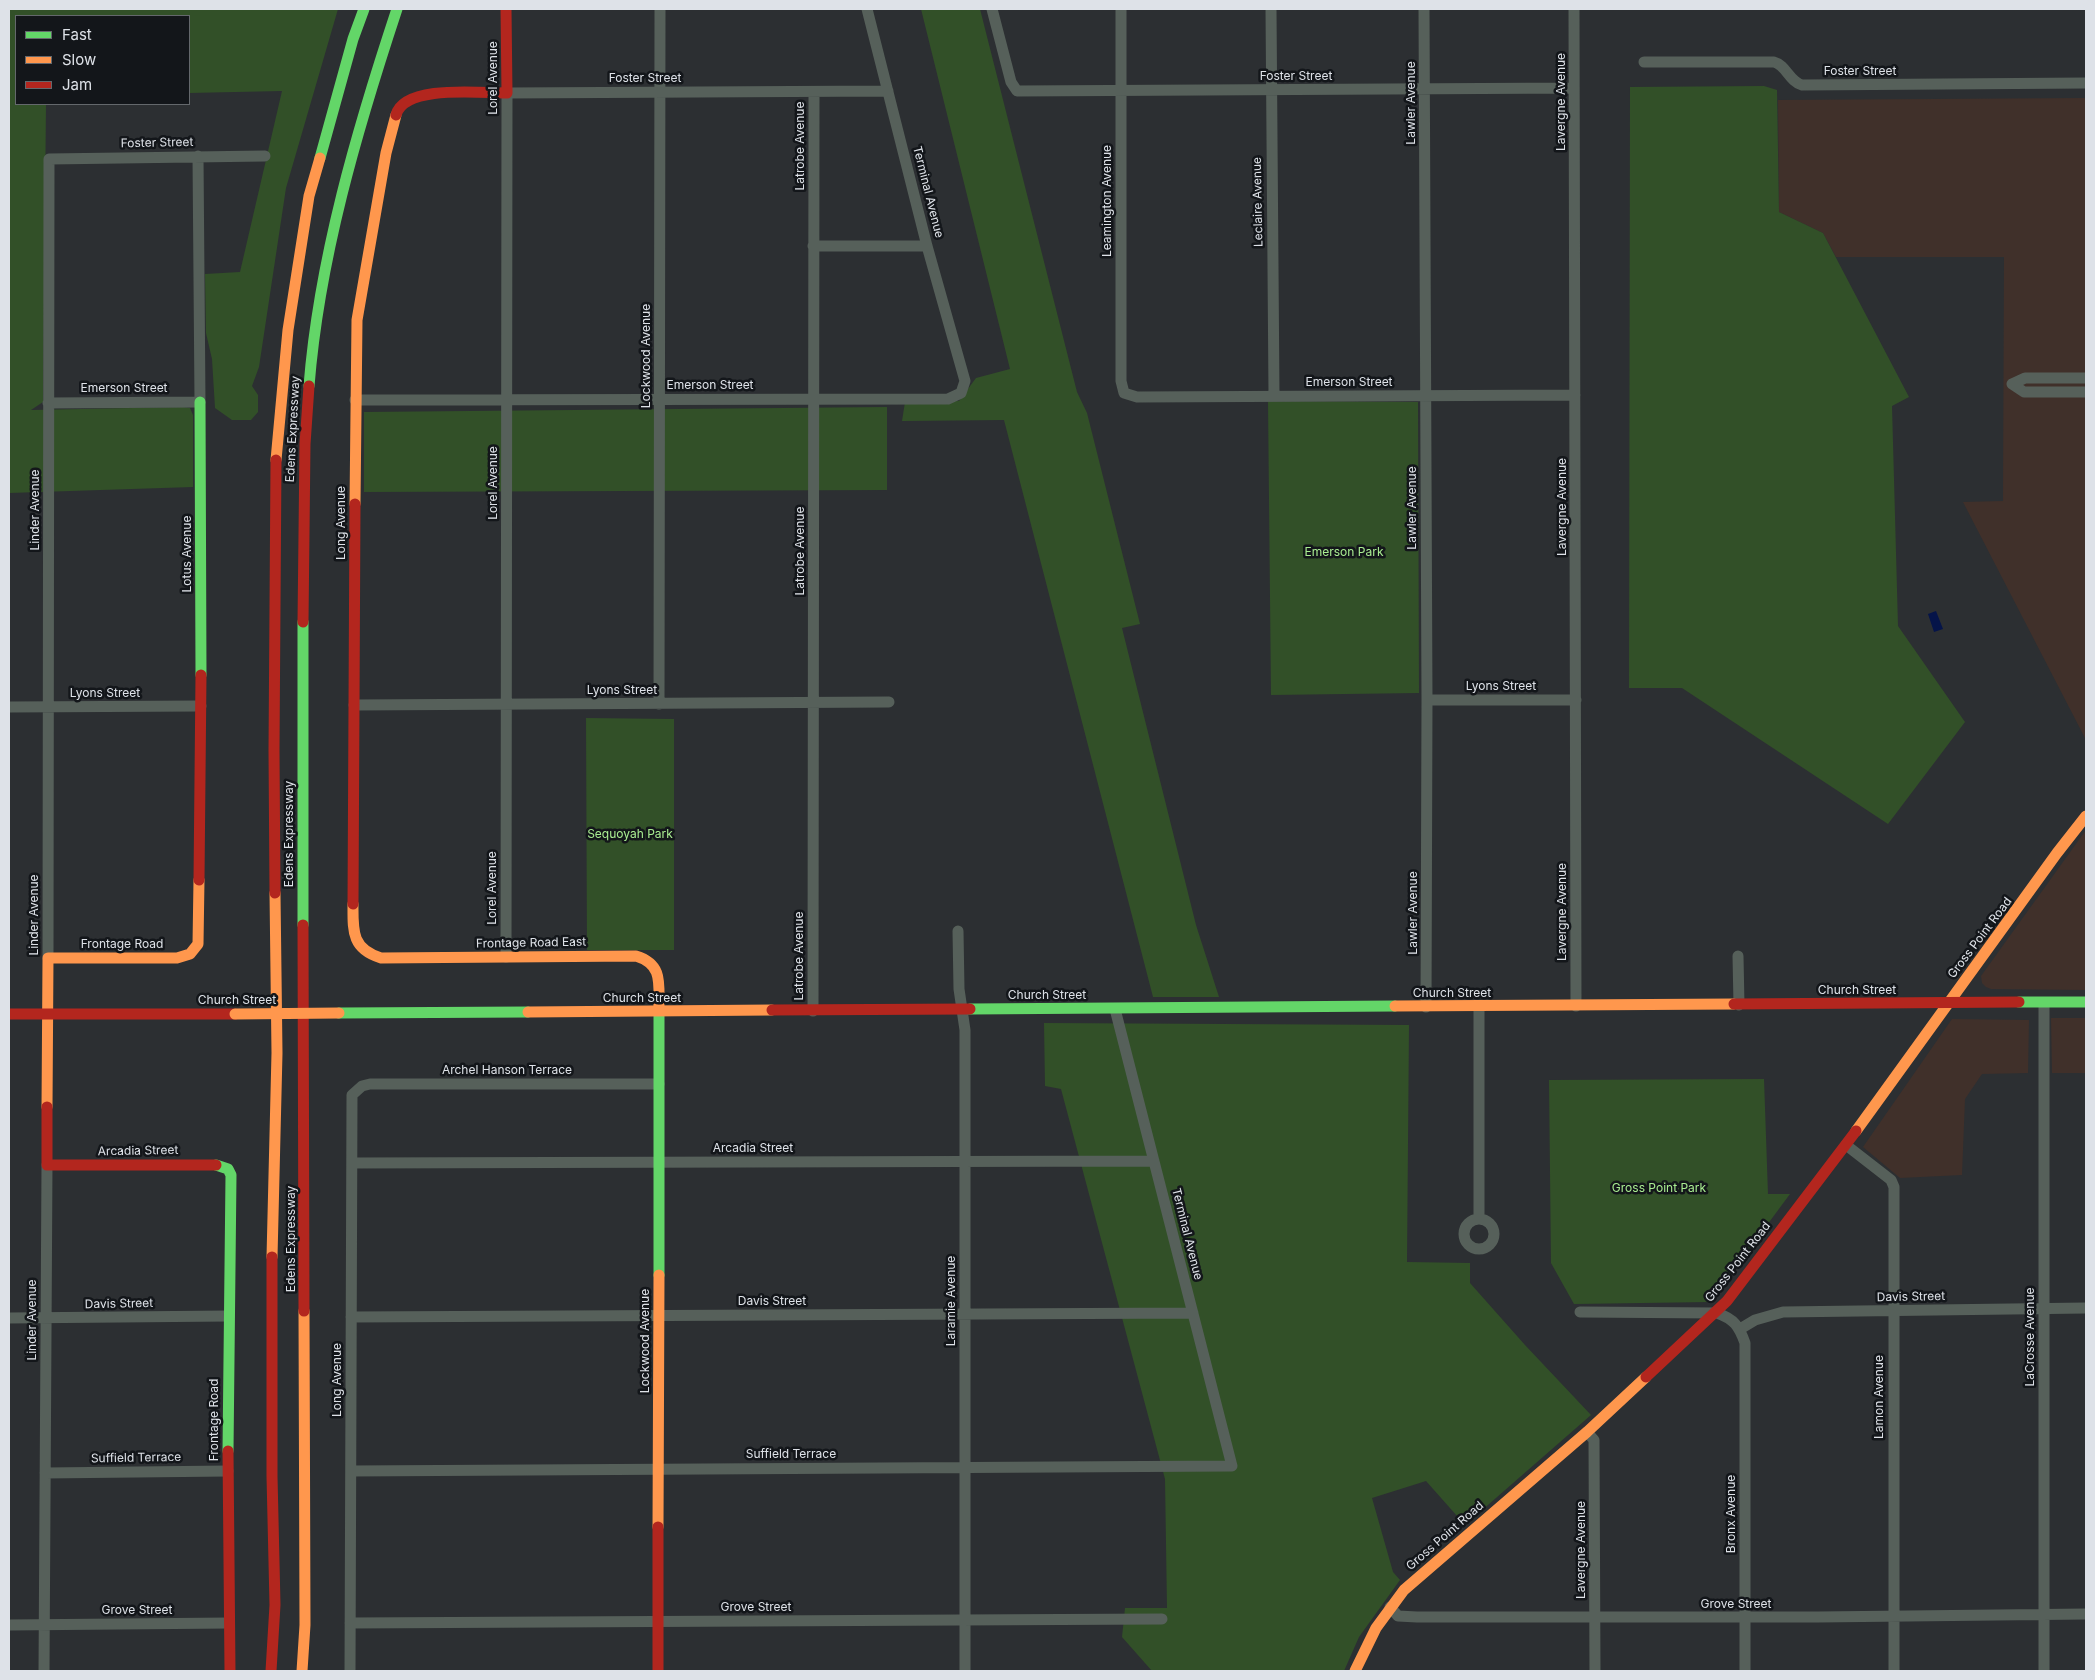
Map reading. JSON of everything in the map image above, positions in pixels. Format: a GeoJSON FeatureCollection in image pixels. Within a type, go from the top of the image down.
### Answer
{"type":"FeatureCollection","features":[{"type":"Feature","properties":{"kind":"main road","name":"Edens Expressway"},"geometry":{"type":"LineString","coordinates":[[271,1671],[275,1605],[272,1476],[272,1302],[277,1053],[274,750],[276,452],[288,330],[310,196],[353,39],[364,9]]}},
{"type":"Feature","properties":{"kind":"main road","name":"Edens Expressway"},"geometry":{"type":"LineString","coordinates":[[302,1671],[305,1625],[302,709],[305,444],[308,395],[318,312],[338,210],[383,51],[397,9]]}},
{"type":"Feature","properties":{"kind":"main road","name":"Lorel Avenue"},"geometry":{"type":"LineString","coordinates":[[506,9],[507,93]]}},
{"type":"Feature","properties":{"kind":"main road","name":"Foster Street"},"geometry":{"type":"LineString","coordinates":[[404,103],[411,98],[431,93],[507,93]]}},
{"type":"Feature","properties":{"kind":"main road","name":"Long Avenue"},"geometry":{"type":"LineString","coordinates":[[361,948],[355,939],[353,928],[355,400],[358,310],[386,153],[395,116],[404,103]]}},
{"type":"Feature","properties":{"kind":"main road","name":"Lotus Avenue"},"geometry":{"type":"LineString","coordinates":[[195,951],[199,937],[201,706],[200,402]]}},
{"type":"Feature","properties":{"kind":"main road","name":"Gross Point Road"},"geometry":{"type":"LineString","coordinates":[[1355,1671],[1369,1636],[1404,1590],[1587,1432],[1717,1312],[1846,1145],[2057,853],[2086,816]]}},
{"type":"Feature","properties":{"kind":"main road","name":"Frontage Road East"},"geometry":{"type":"LineString","coordinates":[[361,948],[370,955],[381,958],[636,956],[647,959],[654,964],[657,970],[659,1012]]}},
{"type":"Feature","properties":{"kind":"main road","name":"Frontage Road"},"geometry":{"type":"LineString","coordinates":[[48,958],[177,958],[187,956],[195,951]]}},
{"type":"Feature","properties":{"kind":"main road","name":"Linder Avenue"},"geometry":{"type":"LineString","coordinates":[[47,1165],[48,958]]}},
{"type":"Feature","properties":{"kind":"main road","name":"Church Street"},"geometry":{"type":"LineString","coordinates":[[9,1014],[659,1012],[2086,1002]]}},
{"type":"Feature","properties":{"kind":"main road","name":"Lockwood Avenue"},"geometry":{"type":"LineString","coordinates":[[658,1671],[659,1012]]}},
{"type":"Feature","properties":{"kind":"main road","name":"Arcadia Street"},"geometry":{"type":"LineString","coordinates":[[47,1165],[213,1164],[228,1169]]}},
{"type":"Feature","properties":{"kind":"main road","name":"Frontage Road"},"geometry":{"type":"LineString","coordinates":[[228,1169],[232,1175],[228,1471],[230,1671]]}},
{"type":"Feature","properties":{"kind":"street","name":"Lockwood Avenue"},"geometry":{"type":"LineString","coordinates":[[659,704],[660,9]]}},
{"type":"Feature","properties":{"kind":"street","name":"Terminal Avenue"},"geometry":{"type":"LineString","coordinates":[[867,9],[927,246],[965,381]]}},
{"type":"Feature","properties":{"kind":"street","name":"Foster Street"},"geometry":{"type":"LineString","coordinates":[[992,9],[1011,82],[1017,90],[1574,88]]}},
{"type":"Feature","properties":{"kind":"street","name":"Leamington Avenue"},"geometry":{"type":"LineString","coordinates":[[1121,9],[1121,381],[1124,393]]}},
{"type":"Feature","properties":{"kind":"street","name":"Leclaire Avenue"},"geometry":{"type":"LineString","coordinates":[[1271,9],[1274,396]]}},
{"type":"Feature","properties":{"kind":"street","name":"Lawler Avenue"},"geometry":{"type":"LineString","coordinates":[[1424,9],[1428,700],[1426,1007]]}},
{"type":"Feature","properties":{"kind":"street","name":"Lavergne Avenue"},"geometry":{"type":"LineString","coordinates":[[1574,9],[1576,1006]]}},
{"type":"Feature","properties":{"kind":"street","name":"Foster Street"},"geometry":{"type":"LineString","coordinates":[[1644,62],[1774,62],[1779,64],[1792,80],[1802,85],[2086,83]]}},
{"type":"Feature","properties":{"kind":"street","name":"Foster Street"},"geometry":{"type":"LineString","coordinates":[[507,93],[888,91]]}},
{"type":"Feature","properties":{"kind":"street","name":"Latrobe Avenue"},"geometry":{"type":"LineString","coordinates":[[813,1011],[814,92]]}},
{"type":"Feature","properties":{"kind":"street","name":"Lorel Avenue"},"geometry":{"type":"LineString","coordinates":[[506,957],[507,93]]}},
{"type":"Feature","properties":{"kind":"street","name":"Lotus Avenue"},"geometry":{"type":"LineString","coordinates":[[198,156],[200,402]]}},
{"type":"Feature","properties":{"kind":"street","name":"Foster Street"},"geometry":{"type":"LineString","coordinates":[[49,159],[265,156]]}},
{"type":"Feature","properties":{"kind":"street","name":"Linder Avenue"},"geometry":{"type":"LineString","coordinates":[[48,958],[49,159]]}},
{"type":"Feature","properties":{"kind":"street"},"geometry":{"type":"LineString","coordinates":[[814,246],[927,246]]}},
{"type":"Feature","properties":{"kind":"street"},"geometry":{"type":"LineString","coordinates":[[2086,378],[2025,378],[2012,384],[2024,392],[2086,392]]}},
{"type":"Feature","properties":{"kind":"street","name":"Emerson Street"},"geometry":{"type":"LineString","coordinates":[[355,400],[948,399],[961,393],[965,381]]}},
{"type":"Feature","properties":{"kind":"street","name":"Emerson Street"},"geometry":{"type":"LineString","coordinates":[[1124,393],[1137,397],[1575,395]]}},
{"type":"Feature","properties":{"kind":"street","name":"Emerson Street"},"geometry":{"type":"LineString","coordinates":[[48,403],[200,402]]}},
{"type":"Feature","properties":{"kind":"street","name":"Lyons Street"},"geometry":{"type":"LineString","coordinates":[[1428,700],[1576,700]]}},
{"type":"Feature","properties":{"kind":"street","name":"Lyons Street"},"geometry":{"type":"LineString","coordinates":[[354,705],[890,702]]}},
{"type":"Feature","properties":{"kind":"street","name":"Lyons Street"},"geometry":{"type":"LineString","coordinates":[[9,707],[201,706]]}},
{"type":"Feature","properties":{"kind":"street","name":"Laramie Avenue"},"geometry":{"type":"LineString","coordinates":[[958,931],[959,989],[965,1030],[965,1671]]}},
{"type":"Feature","properties":{"kind":"street"},"geometry":{"type":"LineString","coordinates":[[1738,956],[1738,1005]]}},
{"type":"Feature","properties":{"kind":"street","name":"LaCrosse Avenue"},"geometry":{"type":"LineString","coordinates":[[2044,1003],[2044,1671]]}},
{"type":"Feature","properties":{"kind":"street"},"geometry":{"type":"LineString","coordinates":[[1479,1006],[1479,1219]]}},
{"type":"Feature","properties":{"kind":"street","name":"Terminal Avenue"},"geometry":{"type":"LineString","coordinates":[[1115,1009],[1232,1466]]}},
{"type":"Feature","properties":{"kind":"street","name":"Archel Hanson Terrace"},"geometry":{"type":"LineString","coordinates":[[356,1090],[370,1084],[659,1084]]}},
{"type":"Feature","properties":{"kind":"street","name":"Long Avenue"},"geometry":{"type":"LineString","coordinates":[[350,1671],[351,1103],[352,1095],[356,1090]]}},
{"type":"Feature","properties":{"kind":"street","name":"Lamon Avenue"},"geometry":{"type":"LineString","coordinates":[[1846,1145],[1891,1180],[1894,1187],[1894,1671]]}},
{"type":"Feature","properties":{"kind":"street","name":"Arcadia Street"},"geometry":{"type":"LineString","coordinates":[[352,1164],[1154,1161]]}},
{"type":"Feature","properties":{"kind":"street","name":"Linder Avenue"},"geometry":{"type":"LineString","coordinates":[[44,1671],[47,1165]]}},
{"type":"Feature","properties":{"kind":"street","name":"Davis Street"},"geometry":{"type":"LineString","coordinates":[[1740,1329],[1755,1320],[1783,1312],[2086,1308]]}},
{"type":"Feature","properties":{"kind":"street"},"geometry":{"type":"LineString","coordinates":[[1580,1312],[1717,1312],[1732,1318],[1740,1329]]}},
{"type":"Feature","properties":{"kind":"street","name":"Bronx Avenue"},"geometry":{"type":"LineString","coordinates":[[1717,1312],[1734,1333],[1744,1357]]}},
{"type":"Feature","properties":{"kind":"street","name":"Davis Street"},"geometry":{"type":"LineString","coordinates":[[351,1317],[1193,1313]]}},
{"type":"Feature","properties":{"kind":"street","name":"Davis Street"},"geometry":{"type":"LineString","coordinates":[[9,1318],[229,1316]]}},
{"type":"Feature","properties":{"kind":"street","name":"Bronx Avenue"},"geometry":{"type":"LineString","coordinates":[[1740,1329],[1745,1344],[1745,1671]]}},
{"type":"Feature","properties":{"kind":"street","name":"Lavergne Avenue"},"geometry":{"type":"LineString","coordinates":[[1587,1432],[1594,1440],[1595,1671]]}},
{"type":"Feature","properties":{"kind":"street","name":"Suffield Terrace"},"geometry":{"type":"LineString","coordinates":[[351,1471],[965,1466],[1232,1466]]}},
{"type":"Feature","properties":{"kind":"street","name":"Suffield Terrace"},"geometry":{"type":"LineString","coordinates":[[45,1473],[228,1471]]}},
{"type":"Feature","properties":{"kind":"street","name":"Grove Street"},"geometry":{"type":"LineString","coordinates":[[1390,1607],[1398,1616],[1894,1617],[2086,1614]]}},
{"type":"Feature","properties":{"kind":"street","name":"Grove Street"},"geometry":{"type":"LineString","coordinates":[[350,1624],[1162,1619]]}},
{"type":"Feature","properties":{"kind":"street","name":"Grove Street"},"geometry":{"type":"LineString","coordinates":[[9,1625],[230,1623]]}},
{"type":"Feature","properties":{"kind":"shaded area"},"geometry":{"type":"Polygon","coordinates":[[[2086,98],[2086,740],[1963,502],[2003,501],[2004,257],[1836,257],[1823,233],[1779,212],[1778,100],[2086,98]]]}},
{"type":"Feature","properties":{"kind":"shaded area"},"geometry":{"type":"Polygon","coordinates":[[[1936,611],[1943,629],[1934,632],[1928,614],[1936,611]]]}},
{"type":"Feature","properties":{"kind":"shaded area"},"geometry":{"type":"Polygon","coordinates":[[[2086,830],[2086,990],[1991,989],[1986,987],[1982,983],[1981,976],[2086,830]]]}},
{"type":"Feature","properties":{"kind":"shaded area"},"geometry":{"type":"Polygon","coordinates":[[[2051,1018],[2086,1018],[2086,1073],[2052,1073],[2051,1018]]]}},
{"type":"Feature","properties":{"kind":"shaded area"},"geometry":{"type":"Polygon","coordinates":[[[1952,1019],[2029,1020],[2028,1073],[1982,1074],[1965,1099],[1962,1175],[1900,1178],[1863,1147],[1952,1019]]]}},
{"type":"Feature","properties":{"kind":"green space"},"geometry":{"type":"Polygon","coordinates":[[[9,9],[338,9],[286,188],[259,367],[252,386],[258,395],[258,412],[251,420],[232,420],[215,408],[212,359],[206,333],[205,274],[240,272],[282,91],[190,93],[190,15],[15,15],[15,105],[46,105],[43,402],[31,410],[190,408],[193,415],[193,487],[9,493],[9,9]]]}},
{"type":"Feature","properties":{"kind":"green space"},"geometry":{"type":"Polygon","coordinates":[[[921,9],[980,9],[1077,392],[1087,413],[1140,624],[1122,628],[1196,925],[1219,997],[1153,997],[1004,420],[902,421],[905,402],[959,401],[976,378],[1010,369],[921,9]]]}},
{"type":"Feature","properties":{"kind":"green space"},"geometry":{"type":"Polygon","coordinates":[[[1764,86],[1777,90],[1779,212],[1823,233],[1909,397],[1892,406],[1898,626],[1965,722],[1888,824],[1682,688],[1629,688],[1630,87],[1764,86]]]}},
{"type":"Feature","properties":{"kind":"green space","name":"Emerson Park"},"geometry":{"type":"Polygon","coordinates":[[[1268,401],[1418,402],[1419,693],[1271,695],[1268,401]]]}},
{"type":"Feature","properties":{"kind":"green space"},"geometry":{"type":"Polygon","coordinates":[[[887,407],[887,490],[364,492],[364,412],[887,407]]]}},
{"type":"Feature","properties":{"kind":"green space","name":"Sequoyah Park"},"geometry":{"type":"Polygon","coordinates":[[[586,718],[674,719],[674,950],[587,950],[586,718]]]}},
{"type":"Feature","properties":{"kind":"green space"},"geometry":{"type":"Polygon","coordinates":[[[1044,1023],[1409,1025],[1407,1262],[1470,1263],[1470,1283],[1591,1415],[1465,1525],[1426,1481],[1372,1498],[1393,1572],[1400,1580],[1359,1637],[1344,1671],[1152,1671],[1122,1637],[1125,1608],[1167,1608],[1165,1479],[1061,1089],[1045,1086],[1044,1023]]]}},
{"type":"Feature","properties":{"kind":"green space","name":"Gross Point Park"},"geometry":{"type":"Polygon","coordinates":[[[1764,1079],[1768,1194],[1790,1194],[1710,1302],[1574,1304],[1551,1263],[1549,1080],[1764,1079]]]}},
{"type":"Feature","properties":{"kind":"traffic: fast"},"geometry":{"type":"LineString","coordinates":[[320,158],[353,39],[364,9]]}},
{"type":"Feature","properties":{"kind":"traffic: fast"},"geometry":{"type":"LineString","coordinates":[[309,386],[321,291],[342,195],[354,148],[397,9]]}},
{"type":"Feature","properties":{"kind":"traffic: fast"},"geometry":{"type":"LineString","coordinates":[[200,402],[201,675]]}},
{"type":"Feature","properties":{"kind":"traffic: fast"},"geometry":{"type":"LineString","coordinates":[[303,622],[303,925]]}},
{"type":"Feature","properties":{"kind":"traffic: fast"},"geometry":{"type":"LineString","coordinates":[[2019,1002],[2086,1002]]}},
{"type":"Feature","properties":{"kind":"traffic: fast"},"geometry":{"type":"LineString","coordinates":[[970,1009],[1395,1006]]}},
{"type":"Feature","properties":{"kind":"traffic: fast"},"geometry":{"type":"LineString","coordinates":[[659,1011],[659,1275]]}},
{"type":"Feature","properties":{"kind":"traffic: fast"},"geometry":{"type":"LineString","coordinates":[[339,1013],[528,1012]]}},
{"type":"Feature","properties":{"kind":"traffic: fast"},"geometry":{"type":"LineString","coordinates":[[216,1165],[228,1169],[231,1175],[228,1451]]}},
{"type":"Feature","properties":{"kind":"traffic: slow"},"geometry":{"type":"LineString","coordinates":[[355,504],[357,320],[386,153],[396,115]]}},
{"type":"Feature","properties":{"kind":"traffic: slow"},"geometry":{"type":"LineString","coordinates":[[276,460],[288,330],[309,196],[320,158]]}},
{"type":"Feature","properties":{"kind":"traffic: slow"},"geometry":{"type":"LineString","coordinates":[[1856,1131],[2057,853],[2086,816]]}},
{"type":"Feature","properties":{"kind":"traffic: slow"},"geometry":{"type":"LineString","coordinates":[[47,1107],[48,958],[177,958],[190,954],[198,944],[199,880]]}},
{"type":"Feature","properties":{"kind":"traffic: slow"},"geometry":{"type":"LineString","coordinates":[[272,1257],[277,1053],[275,893]]}},
{"type":"Feature","properties":{"kind":"traffic: slow"},"geometry":{"type":"LineString","coordinates":[[353,904],[354,930],[359,944],[371,954],[381,958],[636,956],[652,965],[656,971],[659,985],[659,1011]]}},
{"type":"Feature","properties":{"kind":"traffic: slow"},"geometry":{"type":"LineString","coordinates":[[1395,1006],[1734,1004]]}},
{"type":"Feature","properties":{"kind":"traffic: slow"},"geometry":{"type":"LineString","coordinates":[[528,1012],[772,1010]]}},
{"type":"Feature","properties":{"kind":"traffic: slow"},"geometry":{"type":"LineString","coordinates":[[235,1014],[339,1013]]}},
{"type":"Feature","properties":{"kind":"traffic: slow"},"geometry":{"type":"LineString","coordinates":[[658,1527],[659,1275]]}},
{"type":"Feature","properties":{"kind":"traffic: slow"},"geometry":{"type":"LineString","coordinates":[[302,1671],[305,1625],[304,1311]]}},
{"type":"Feature","properties":{"kind":"traffic: slow"},"geometry":{"type":"LineString","coordinates":[[1355,1671],[1376,1628],[1404,1590],[1587,1432],[1646,1377]]}},
{"type":"Feature","properties":{"kind":"traffic: jam"},"geometry":{"type":"LineString","coordinates":[[396,115],[402,105],[413,98],[428,94],[445,92],[507,93],[506,9]]}},
{"type":"Feature","properties":{"kind":"traffic: jam"},"geometry":{"type":"LineString","coordinates":[[303,622],[305,444],[309,386]]}},
{"type":"Feature","properties":{"kind":"traffic: jam"},"geometry":{"type":"LineString","coordinates":[[275,893],[276,460]]}},
{"type":"Feature","properties":{"kind":"traffic: jam"},"geometry":{"type":"LineString","coordinates":[[353,904],[355,504]]}},
{"type":"Feature","properties":{"kind":"traffic: jam"},"geometry":{"type":"LineString","coordinates":[[199,880],[201,675]]}},
{"type":"Feature","properties":{"kind":"traffic: jam"},"geometry":{"type":"LineString","coordinates":[[303,925],[304,1311]]}},
{"type":"Feature","properties":{"kind":"traffic: jam"},"geometry":{"type":"LineString","coordinates":[[1734,1004],[2019,1002]]}},
{"type":"Feature","properties":{"kind":"traffic: jam"},"geometry":{"type":"LineString","coordinates":[[772,1010],[970,1009]]}},
{"type":"Feature","properties":{"kind":"traffic: jam"},"geometry":{"type":"LineString","coordinates":[[9,1014],[235,1014]]}},
{"type":"Feature","properties":{"kind":"traffic: jam"},"geometry":{"type":"LineString","coordinates":[[47,1107],[47,1165],[216,1165]]}},
{"type":"Feature","properties":{"kind":"traffic: jam"},"geometry":{"type":"LineString","coordinates":[[1646,1377],[1727,1301],[1856,1131]]}},
{"type":"Feature","properties":{"kind":"traffic: jam"},"geometry":{"type":"LineString","coordinates":[[271,1671],[275,1605],[272,1476],[272,1257]]}},
{"type":"Feature","properties":{"kind":"traffic: jam"},"geometry":{"type":"LineString","coordinates":[[228,1451],[230,1671]]}},
{"type":"Feature","properties":{"kind":"traffic: jam"},"geometry":{"type":"LineString","coordinates":[[658,1527],[658,1671]]}}]}
